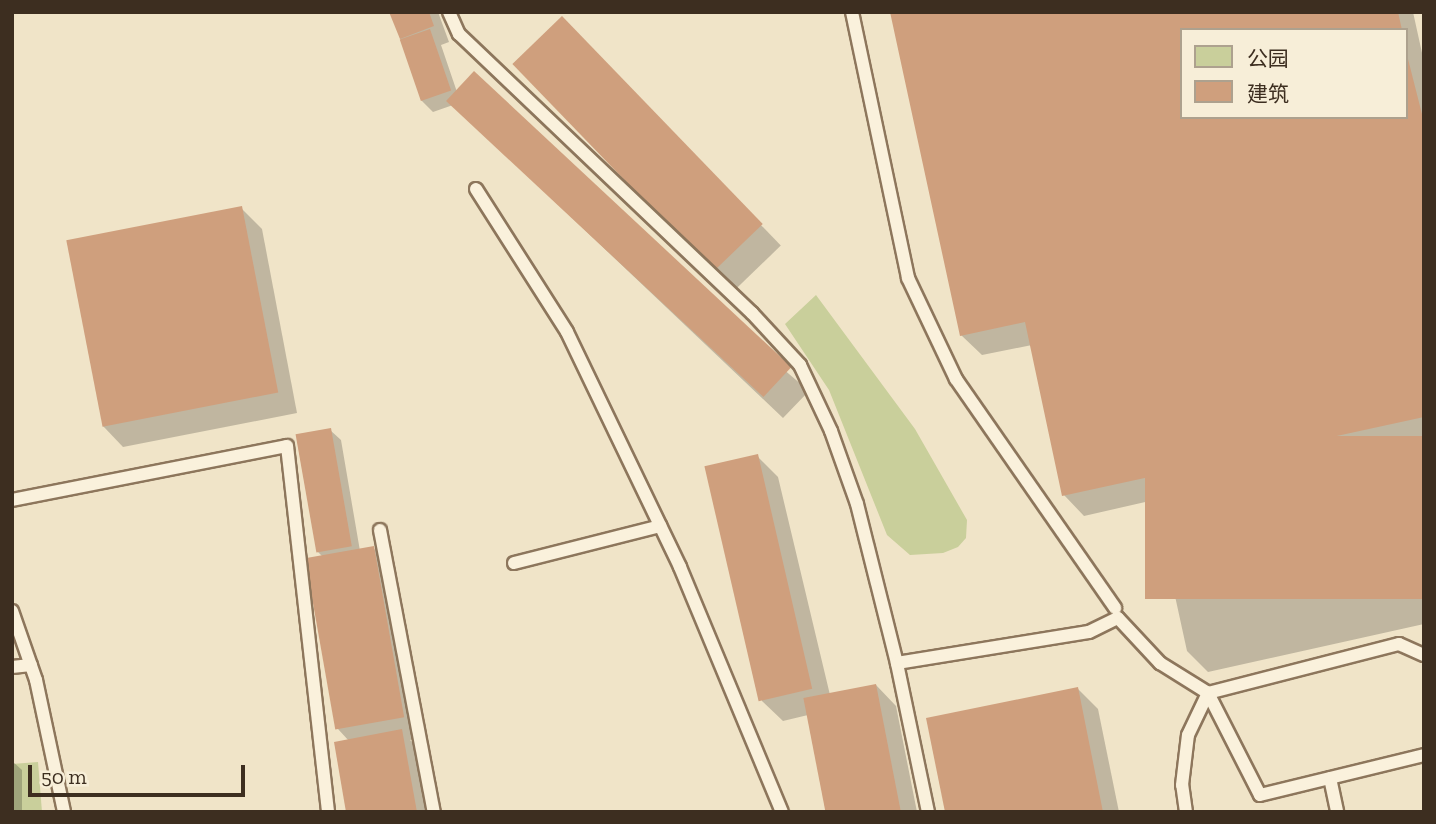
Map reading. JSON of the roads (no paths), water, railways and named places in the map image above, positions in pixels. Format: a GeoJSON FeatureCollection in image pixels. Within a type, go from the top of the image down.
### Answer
{"type":"FeatureCollection","features":[{"type":"Feature","properties":{"kind":"lane"},"geometry":{"type":"LineString","coordinates":[[449,12],[459,34],[752,313],[800,365],[831,431],[857,504],[897,663],[928,812]]}},
{"type":"Feature","properties":{"kind":"lane"},"geometry":{"type":"LineString","coordinates":[[852,12],[908,278],[956,379],[1115,608]]}},
{"type":"Feature","properties":{"kind":"lane"},"geometry":{"type":"LineString","coordinates":[[476,189],[567,332],[660,526],[782,812]]}},
{"type":"Feature","properties":{"kind":"lane"},"geometry":{"type":"LineString","coordinates":[[12,500],[287,446],[328,812]]}},
{"type":"Feature","properties":{"kind":"lane"},"geometry":{"type":"LineString","coordinates":[[514,563],[660,526]]}},
{"type":"Feature","properties":{"kind":"lane"},"geometry":{"type":"LineString","coordinates":[[380,530],[434,812]]}},
{"type":"Feature","properties":{"kind":"lane"},"geometry":{"type":"LineString","coordinates":[[12,611],[31,665],[64,812]]}},
{"type":"Feature","properties":{"kind":"lane"},"geometry":{"type":"LineString","coordinates":[[897,663],[1089,632],[1118,618],[1160,663],[1208,693],[1260,795],[1424,755]]}},
{"type":"Feature","properties":{"kind":"lane"},"geometry":{"type":"LineString","coordinates":[[1186,812],[1182,785],[1188,734],[1208,693],[1399,643],[1424,654]]}},
{"type":"Feature","properties":{"kind":"lane"},"geometry":{"type":"LineString","coordinates":[[12,667],[31,665]]}},
{"type":"Feature","properties":{"kind":"lane"},"geometry":{"type":"LineString","coordinates":[[1330,778],[1338,812]]}}]}
